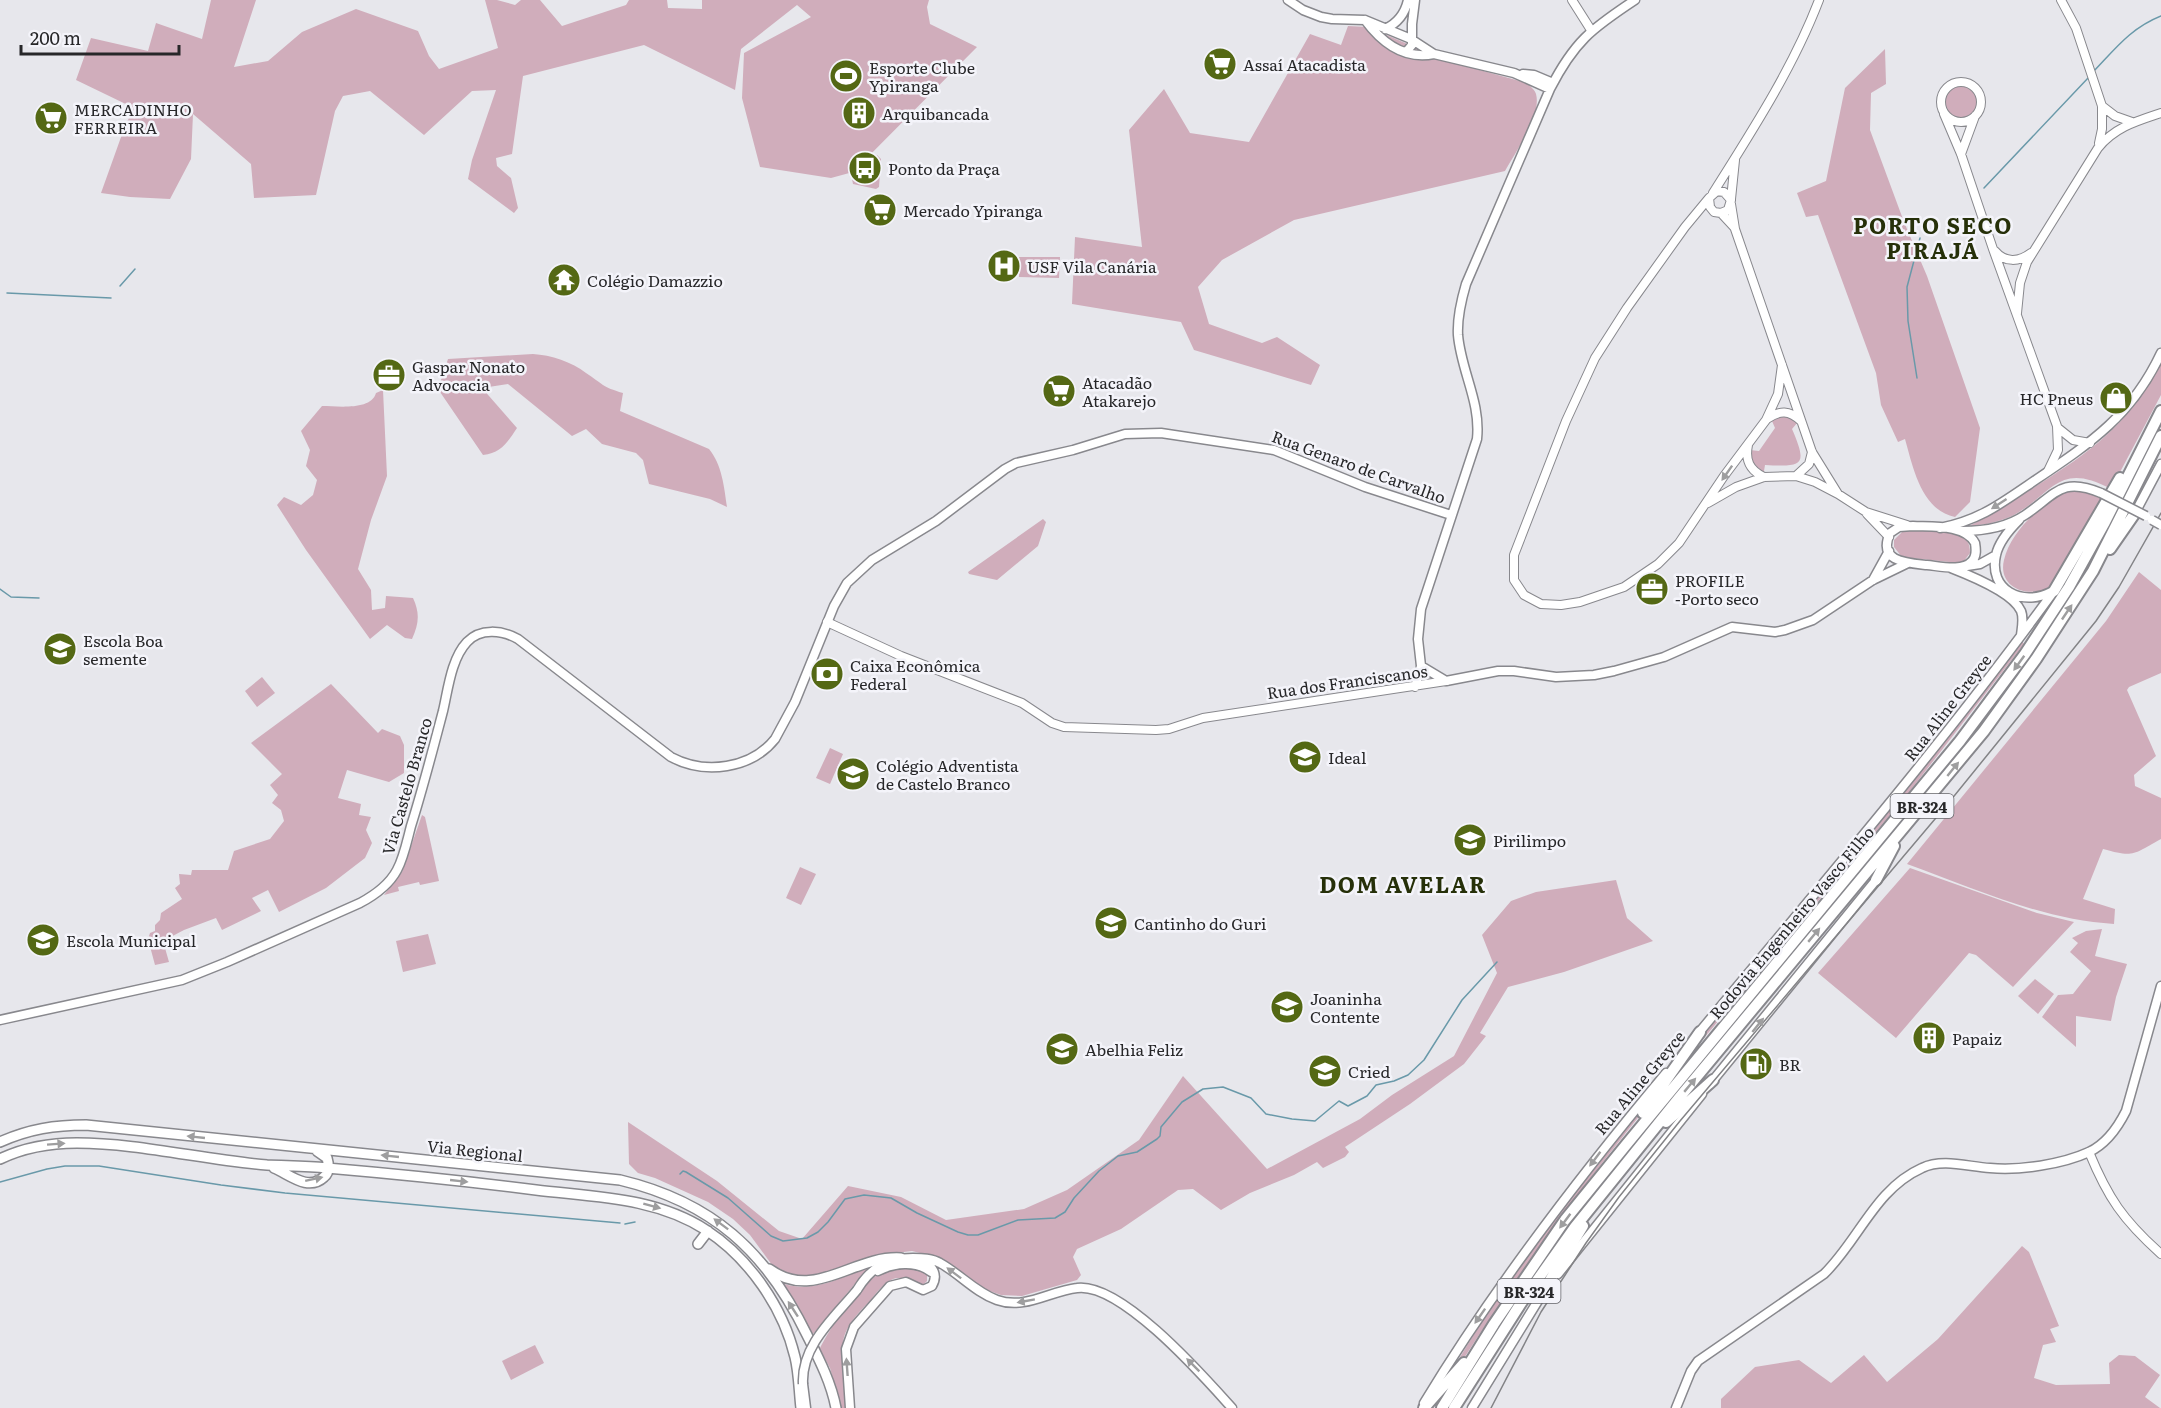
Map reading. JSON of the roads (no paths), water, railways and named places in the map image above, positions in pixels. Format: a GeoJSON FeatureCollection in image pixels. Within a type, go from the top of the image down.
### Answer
{"type":"FeatureCollection","features":[{"type":"Feature","properties":{"kind":"highway"},"geometry":{"type":"LineString","coordinates":[[2054,591],[2161,411]]}},
{"type":"Feature","properties":{"kind":"highway","name":"Rodovia Engenheiro Vasco Filho"},"geometry":{"type":"LineString","coordinates":[[1442,1408],[1547,1246],[1597,1180],[1997,693],[2069,587],[2161,411]]}},
{"type":"Feature","properties":{"kind":"highway","name":"Rodovia Engenheiro Vasco Filho"},"geometry":{"type":"LineString","coordinates":[[1454,1408],[1527,1294],[1575,1227],[1984,732],[2036,659],[2093,571],[2161,436]]}},
{"type":"Feature","properties":{"kind":"highway"},"geometry":{"type":"LineString","coordinates":[[2093,571],[2145,516]]}},
{"type":"Feature","properties":{"kind":"highway"},"geometry":{"type":"LineString","coordinates":[[1876,880],[1908,824]]}},
{"type":"Feature","properties":{"kind":"highway"},"geometry":{"type":"LineString","coordinates":[[1597,1180],[1700,1032]]}},
{"type":"Feature","properties":{"kind":"highway"},"geometry":{"type":"LineString","coordinates":[[1640,1147],[1713,1080]]}},
{"type":"Feature","properties":{"kind":"highway"},"geometry":{"type":"LineString","coordinates":[[1541,1295],[1612,1181]]}},
{"type":"Feature","properties":{"kind":"highway"},"geometry":{"type":"LineString","coordinates":[[1423,1408],[1484,1340]]}},
{"type":"Feature","properties":{"kind":"main road"},"geometry":{"type":"LineString","coordinates":[[1288,0],[1303,10],[1321,17],[1365,20],[1387,28],[1411,39],[1434,54],[1533,78],[1552,86]]}},
{"type":"Feature","properties":{"kind":"main road"},"geometry":{"type":"LineString","coordinates":[[1379,38],[1381,31],[1403,15],[1408,0]]}},
{"type":"Feature","properties":{"kind":"main road"},"geometry":{"type":"LineString","coordinates":[[1406,52],[1411,47],[1415,0]]}},
{"type":"Feature","properties":{"kind":"main road","name":"Rua Genaro de Carvalho"},"geometry":{"type":"LineString","coordinates":[[772,742],[795,702],[827,622],[847,583],[862,567],[936,521],[1016,463],[1073,450],[1125,434],[1161,433],[1274,450],[1365,487],[1451,515],[1473,456],[1479,428],[1474,398],[1459,341],[1459,314],[1466,285],[1542,107],[1563,66],[1591,30],[1635,0]]}},
{"type":"Feature","properties":{"kind":"main road"},"geometry":{"type":"LineString","coordinates":[[1365,20],[1379,38],[1406,52],[1425,56],[1434,54]]}},
{"type":"Feature","properties":{"kind":"main road"},"geometry":{"type":"LineString","coordinates":[[1533,78],[1548,74],[1563,66]]}},
{"type":"Feature","properties":{"kind":"main road"},"geometry":{"type":"LineString","coordinates":[[1533,78],[1539,90],[1542,107]]}},
{"type":"Feature","properties":{"kind":"main road"},"geometry":{"type":"LineString","coordinates":[[1940,528],[1976,518],[2090,443],[2116,420],[2130,403],[2161,353]]}},
{"type":"Feature","properties":{"kind":"main road"},"geometry":{"type":"LineString","coordinates":[[2145,516],[2161,464]]}},
{"type":"Feature","properties":{"kind":"main road"},"geometry":{"type":"LineString","coordinates":[[2054,591],[2041,597],[2028,598],[2008,591],[1997,577],[1995,565],[2001,542],[2025,515],[2044,499],[2063,488],[2079,486],[2101,493],[2161,525]]}},
{"type":"Feature","properties":{"kind":"main road"},"geometry":{"type":"LineString","coordinates":[[1446,681],[1422,666],[1418,639],[1419,620],[1451,515]]}},
{"type":"Feature","properties":{"kind":"main road"},"geometry":{"type":"LineString","coordinates":[[1996,555],[1980,564],[1963,566],[1948,567],[1908,563],[1896,560],[1889,551],[1888,537],[1894,529],[1899,527],[1979,530],[1997,527],[2025,515]]}},
{"type":"Feature","properties":{"kind":"main road"},"geometry":{"type":"LineString","coordinates":[[1979,530],[1996,534],[2001,542]]}},
{"type":"Feature","properties":{"kind":"main road"},"geometry":{"type":"LineString","coordinates":[[1958,531],[1968,535],[1975,543],[1974,559],[1963,566]]}},
{"type":"Feature","properties":{"kind":"main road","name":"Rua dos Franciscanos"},"geometry":{"type":"LineString","coordinates":[[1873,580],[1889,551]]}},
{"type":"Feature","properties":{"kind":"main road","name":"Rua dos Franciscanos"},"geometry":{"type":"LineString","coordinates":[[1446,681],[1498,671],[1575,677],[1614,671],[1664,657],[1732,627],[1775,632],[1804,625],[1873,580],[1908,563]]}},
{"type":"Feature","properties":{"kind":"main road"},"geometry":{"type":"LineString","coordinates":[[1948,567],[1979,580],[2017,605],[2022,617],[2020,637]]}},
{"type":"Feature","properties":{"kind":"main road","name":"Rua Aline Greyce"},"geometry":{"type":"LineString","coordinates":[[1423,1408],[1454,1354],[1520,1258],[1600,1152],[1918,768],[2054,591]]}},
{"type":"Feature","properties":{"kind":"main road","name":"Via Castelo Branco"},"geometry":{"type":"LineString","coordinates":[[0,1020],[98,1000],[195,975],[360,903],[378,892],[390,881],[400,863],[420,800],[447,691],[458,657],[468,640],[482,633],[503,633],[518,639],[671,758],[688,765],[707,768],[734,765],[756,754],[772,742]]}},
{"type":"Feature","properties":{"kind":"main road"},"geometry":{"type":"LineString","coordinates":[[1473,1408],[1541,1295],[1876,880]]}},
{"type":"Feature","properties":{"kind":"main road"},"geometry":{"type":"LineString","coordinates":[[1676,1408],[1691,1371],[1698,1361],[1824,1274],[1845,1252],[1883,1197],[1911,1173],[1925,1166],[1940,1163],[1993,1169],[2029,1168],[2089,1152],[2110,1135],[2126,1111],[2161,986]]}},
{"type":"Feature","properties":{"kind":"main road","name":"Via Regional"},"geometry":{"type":"LineString","coordinates":[[0,1143],[36,1129],[61,1125],[86,1125],[620,1180],[640,1184],[669,1194],[715,1219],[743,1242],[762,1264],[798,1317],[828,1380],[836,1408]]}},
{"type":"Feature","properties":{"kind":"main road","name":"Via Regional"},"geometry":{"type":"LineString","coordinates":[[0,1159],[31,1147],[79,1143],[266,1165],[329,1168],[469,1182],[634,1202],[677,1214],[708,1231],[729,1248],[756,1276],[783,1320],[795,1359],[801,1408]]}},
{"type":"Feature","properties":{"kind":"main road"},"geometry":{"type":"LineString","coordinates":[[266,1165],[293,1178],[308,1182],[321,1179],[329,1168],[325,1156],[309,1148]]}},
{"type":"Feature","properties":{"kind":"main road"},"geometry":{"type":"LineString","coordinates":[[698,1244],[708,1231]]}},
{"type":"Feature","properties":{"kind":"main road"},"geometry":{"type":"LineString","coordinates":[[806,1408],[803,1369],[810,1348],[877,1266],[886,1261],[901,1258]]}},
{"type":"Feature","properties":{"kind":"main road"},"geometry":{"type":"LineString","coordinates":[[762,1264],[785,1279],[806,1282],[881,1259],[917,1258],[937,1261],[978,1291],[1004,1302],[1032,1301],[1076,1288],[1091,1288],[1104,1293],[1131,1311],[1167,1341],[1232,1408]]}},
{"type":"Feature","properties":{"kind":"main road"},"geometry":{"type":"LineString","coordinates":[[850,1408],[846,1349],[854,1327],[885,1290],[895,1283],[906,1282],[923,1290],[929,1289],[936,1278],[934,1270],[917,1258]]}},
{"type":"Feature","properties":{"kind":"main road"},"geometry":{"type":"LineString","coordinates":[[857,1290],[875,1273],[891,1266],[903,1265],[927,1269],[932,1274],[933,1284]]}},
{"type":"Feature","properties":{"kind":"street"},"geometry":{"type":"LineString","coordinates":[[1572,0],[1591,30]]}},
{"type":"Feature","properties":{"kind":"street"},"geometry":{"type":"LineString","coordinates":[[1782,365],[1778,394],[1766,420],[1679,543],[1658,564],[1624,587],[1580,602],[1552,605],[1532,601],[1524,595],[1514,580],[1514,555],[1566,421],[1595,358],[1627,308],[1735,159],[1798,48],[1819,0]]}},
{"type":"Feature","properties":{"kind":"street"},"geometry":{"type":"LineString","coordinates":[[2061,0],[2076,28],[2102,106],[2102,129],[2098,148]]}},
{"type":"Feature","properties":{"kind":"street"},"geometry":{"type":"LineString","coordinates":[[1961,154],[1981,103],[1977,90],[1971,85],[1958,82],[1946,88],[1940,101],[1961,154],[2057,426],[2058,450],[2048,472]]}},
{"type":"Feature","properties":{"kind":"street"},"geometry":{"type":"LineString","coordinates":[[2102,106],[2115,116],[2133,122]]}},
{"type":"Feature","properties":{"kind":"street"},"geometry":{"type":"LineString","coordinates":[[2017,317],[2020,283],[2033,252],[2098,148],[2114,132],[2161,112]]}},
{"type":"Feature","properties":{"kind":"street"},"geometry":{"type":"LineString","coordinates":[[1944,114],[1959,122],[1970,120],[1976,115]]}},
{"type":"Feature","properties":{"kind":"street"},"geometry":{"type":"LineString","coordinates":[[1696,214],[1728,210],[1731,202],[1735,159]]}},
{"type":"Feature","properties":{"kind":"street"},"geometry":{"type":"LineString","coordinates":[[1711,195],[1725,192],[1731,202],[1736,229],[1812,452],[1838,494]]}},
{"type":"Feature","properties":{"kind":"street"},"geometry":{"type":"LineString","coordinates":[[1711,195],[1710,207],[1736,229]]}},
{"type":"Feature","properties":{"kind":"street"},"geometry":{"type":"LineString","coordinates":[[1993,249],[2001,258],[2012,261],[2033,252]]}},
{"type":"Feature","properties":{"kind":"street"},"geometry":{"type":"LineString","coordinates":[[1766,420],[1780,412],[1786,412],[1802,422]]}},
{"type":"Feature","properties":{"kind":"street"},"geometry":{"type":"LineString","coordinates":[[2057,426],[2069,438],[2090,443]]}},
{"type":"Feature","properties":{"kind":"street"},"geometry":{"type":"LineString","coordinates":[[1748,444],[1747,456],[1750,468],[1764,477]]}},
{"type":"Feature","properties":{"kind":"street"},"geometry":{"type":"LineString","coordinates":[[1796,476],[1809,464],[1812,452]]}},
{"type":"Feature","properties":{"kind":"street"},"geometry":{"type":"LineString","coordinates":[[1707,504],[1736,487],[1764,477],[1796,476],[1815,482],[1866,512],[1912,526]]}},
{"type":"Feature","properties":{"kind":"street"},"geometry":{"type":"LineString","coordinates":[[1866,512],[1888,537]]}},
{"type":"Feature","properties":{"kind":"street","name":"Rua dos Franciscanos"},"geometry":{"type":"LineString","coordinates":[[827,622],[901,656],[1022,703],[1052,723],[1070,729],[1164,730],[1203,718],[1446,681]]}},
{"type":"Feature","properties":{"kind":"street"},"geometry":{"type":"LineString","coordinates":[[1414,687],[1422,666]]}},
{"type":"Feature","properties":{"kind":"street"},"geometry":{"type":"LineString","coordinates":[[2089,1152],[2114,1204],[2125,1219],[2161,1254]]}},
{"type":"Feature","properties":{"kind":"waterway"},"geometry":{"type":"LineString","coordinates":[[2094,71],[2132,33],[2161,16]]}},
{"type":"Feature","properties":{"kind":"waterway"},"geometry":{"type":"LineString","coordinates":[[1984,188],[2089,77]]}},
{"type":"Feature","properties":{"kind":"waterway"},"geometry":{"type":"LineString","coordinates":[[1917,378],[1908,321],[1907,287],[1920,238]]}},
{"type":"Feature","properties":{"kind":"waterway"},"geometry":{"type":"LineString","coordinates":[[120,286],[135,269]]}},
{"type":"Feature","properties":{"kind":"waterway"},"geometry":{"type":"LineString","coordinates":[[7,293],[111,298]]}},
{"type":"Feature","properties":{"kind":"waterway"},"geometry":{"type":"LineString","coordinates":[[0,589],[11,597],[39,598]]}},
{"type":"Feature","properties":{"kind":"waterway"},"geometry":{"type":"LineString","coordinates":[[680,1174],[683,1171],[686,1172],[728,1198],[771,1236],[783,1241],[807,1238],[818,1232],[845,1199],[864,1195],[891,1198],[917,1213],[968,1235],[978,1235],[1018,1220],[1055,1218],[1065,1212],[1074,1198],[1099,1171],[1118,1156],[1137,1152],[1157,1139],[1160,1136],[1161,1127],[1182,1102],[1203,1089],[1223,1087],[1251,1098],[1266,1114],[1315,1121],[1339,1101],[1348,1106],[1367,1096],[1376,1085],[1408,1075],[1424,1060],[1462,1000],[1497,962]]}},
{"type":"Feature","properties":{"kind":"waterway"},"geometry":{"type":"LineString","coordinates":[[0,1182],[65,1166],[99,1166],[285,1193],[620,1223]]}},
{"type":"Feature","properties":{"kind":"waterway"},"geometry":{"type":"LineString","coordinates":[[625,1224],[635,1222]]}},
{"type":"Feature","properties":{"kind":"railway"},"geometry":{"type":"LineString","coordinates":[[1491,1408],[1541,1312],[1619,1197],[1680,1121],[1946,806],[2096,621],[2119,587],[2161,513]]}},
{"type":"Feature","properties":{"kind":"place","name":"Assaí Atacadista"},"geometry":{"type":"Point","coordinates":[1220,64]}},
{"type":"Feature","properties":{"kind":"place","name":"Esporte Clube Ypiranga"},"geometry":{"type":"Point","coordinates":[846,76]}},
{"type":"Feature","properties":{"kind":"place","name":"Arquibancada"},"geometry":{"type":"Point","coordinates":[859,113]}},
{"type":"Feature","properties":{"kind":"place","name":"MERCADINHO FERREIRA"},"geometry":{"type":"Point","coordinates":[51,118]}},
{"type":"Feature","properties":{"kind":"place","name":"Ponto da Praça"},"geometry":{"type":"Point","coordinates":[865,168]}},
{"type":"Feature","properties":{"kind":"place","name":"Mercado Ypiranga"},"geometry":{"type":"Point","coordinates":[880,210]}},
{"type":"Feature","properties":{"kind":"place","name":"USF Vila Canária"},"geometry":{"type":"Point","coordinates":[1004,266]}},
{"type":"Feature","properties":{"kind":"place","name":"Colégio Damazzio"},"geometry":{"type":"Point","coordinates":[564,280]}},
{"type":"Feature","properties":{"kind":"place","name":"Gaspar Nonato Advocacia"},"geometry":{"type":"Point","coordinates":[389,375]}},
{"type":"Feature","properties":{"kind":"place","name":"Atacadão Atakarejo"},"geometry":{"type":"Point","coordinates":[1059,391]}},
{"type":"Feature","properties":{"kind":"place","name":"HC Pneus"},"geometry":{"type":"Point","coordinates":[2116,398]}},
{"type":"Feature","properties":{"kind":"place","name":"PROFILE -Porto seco"},"geometry":{"type":"Point","coordinates":[1652,589]}},
{"type":"Feature","properties":{"kind":"place","name":"Escola Boa semente"},"geometry":{"type":"Point","coordinates":[60,649]}},
{"type":"Feature","properties":{"kind":"place","name":"Caixa Econômica Federal"},"geometry":{"type":"Point","coordinates":[827,674]}},
{"type":"Feature","properties":{"kind":"place","name":"Ideal"},"geometry":{"type":"Point","coordinates":[1305,757]}},
{"type":"Feature","properties":{"kind":"place","name":"Colégio Adventista de Castelo Branco"},"geometry":{"type":"Point","coordinates":[853,774]}},
{"type":"Feature","properties":{"kind":"place","name":"Pirilimpo"},"geometry":{"type":"Point","coordinates":[1470,840]}},
{"type":"Feature","properties":{"kind":"place","name":"Cantinho do Guri"},"geometry":{"type":"Point","coordinates":[1111,923]}},
{"type":"Feature","properties":{"kind":"place","name":"Escola Municipal"},"geometry":{"type":"Point","coordinates":[43,940]}},
{"type":"Feature","properties":{"kind":"place","name":"Joaninha Contente"},"geometry":{"type":"Point","coordinates":[1287,1007]}},
{"type":"Feature","properties":{"kind":"place","name":"Papaiz"},"geometry":{"type":"Point","coordinates":[1929,1038]}},
{"type":"Feature","properties":{"kind":"place","name":"Abelhia Feliz"},"geometry":{"type":"Point","coordinates":[1062,1049]}},
{"type":"Feature","properties":{"kind":"place","name":"BR"},"geometry":{"type":"Point","coordinates":[1756,1064]}},
{"type":"Feature","properties":{"kind":"place","name":"Cried"},"geometry":{"type":"Point","coordinates":[1325,1071]}},
{"type":"Feature","properties":{"kind":"district","name":"PORTO SECO PIRAJÁ"},"geometry":{"type":"Point","coordinates":[1933,236]}},
{"type":"Feature","properties":{"kind":"district","name":"DOM AVELAR"},"geometry":{"type":"Point","coordinates":[1403,883]}}]}
